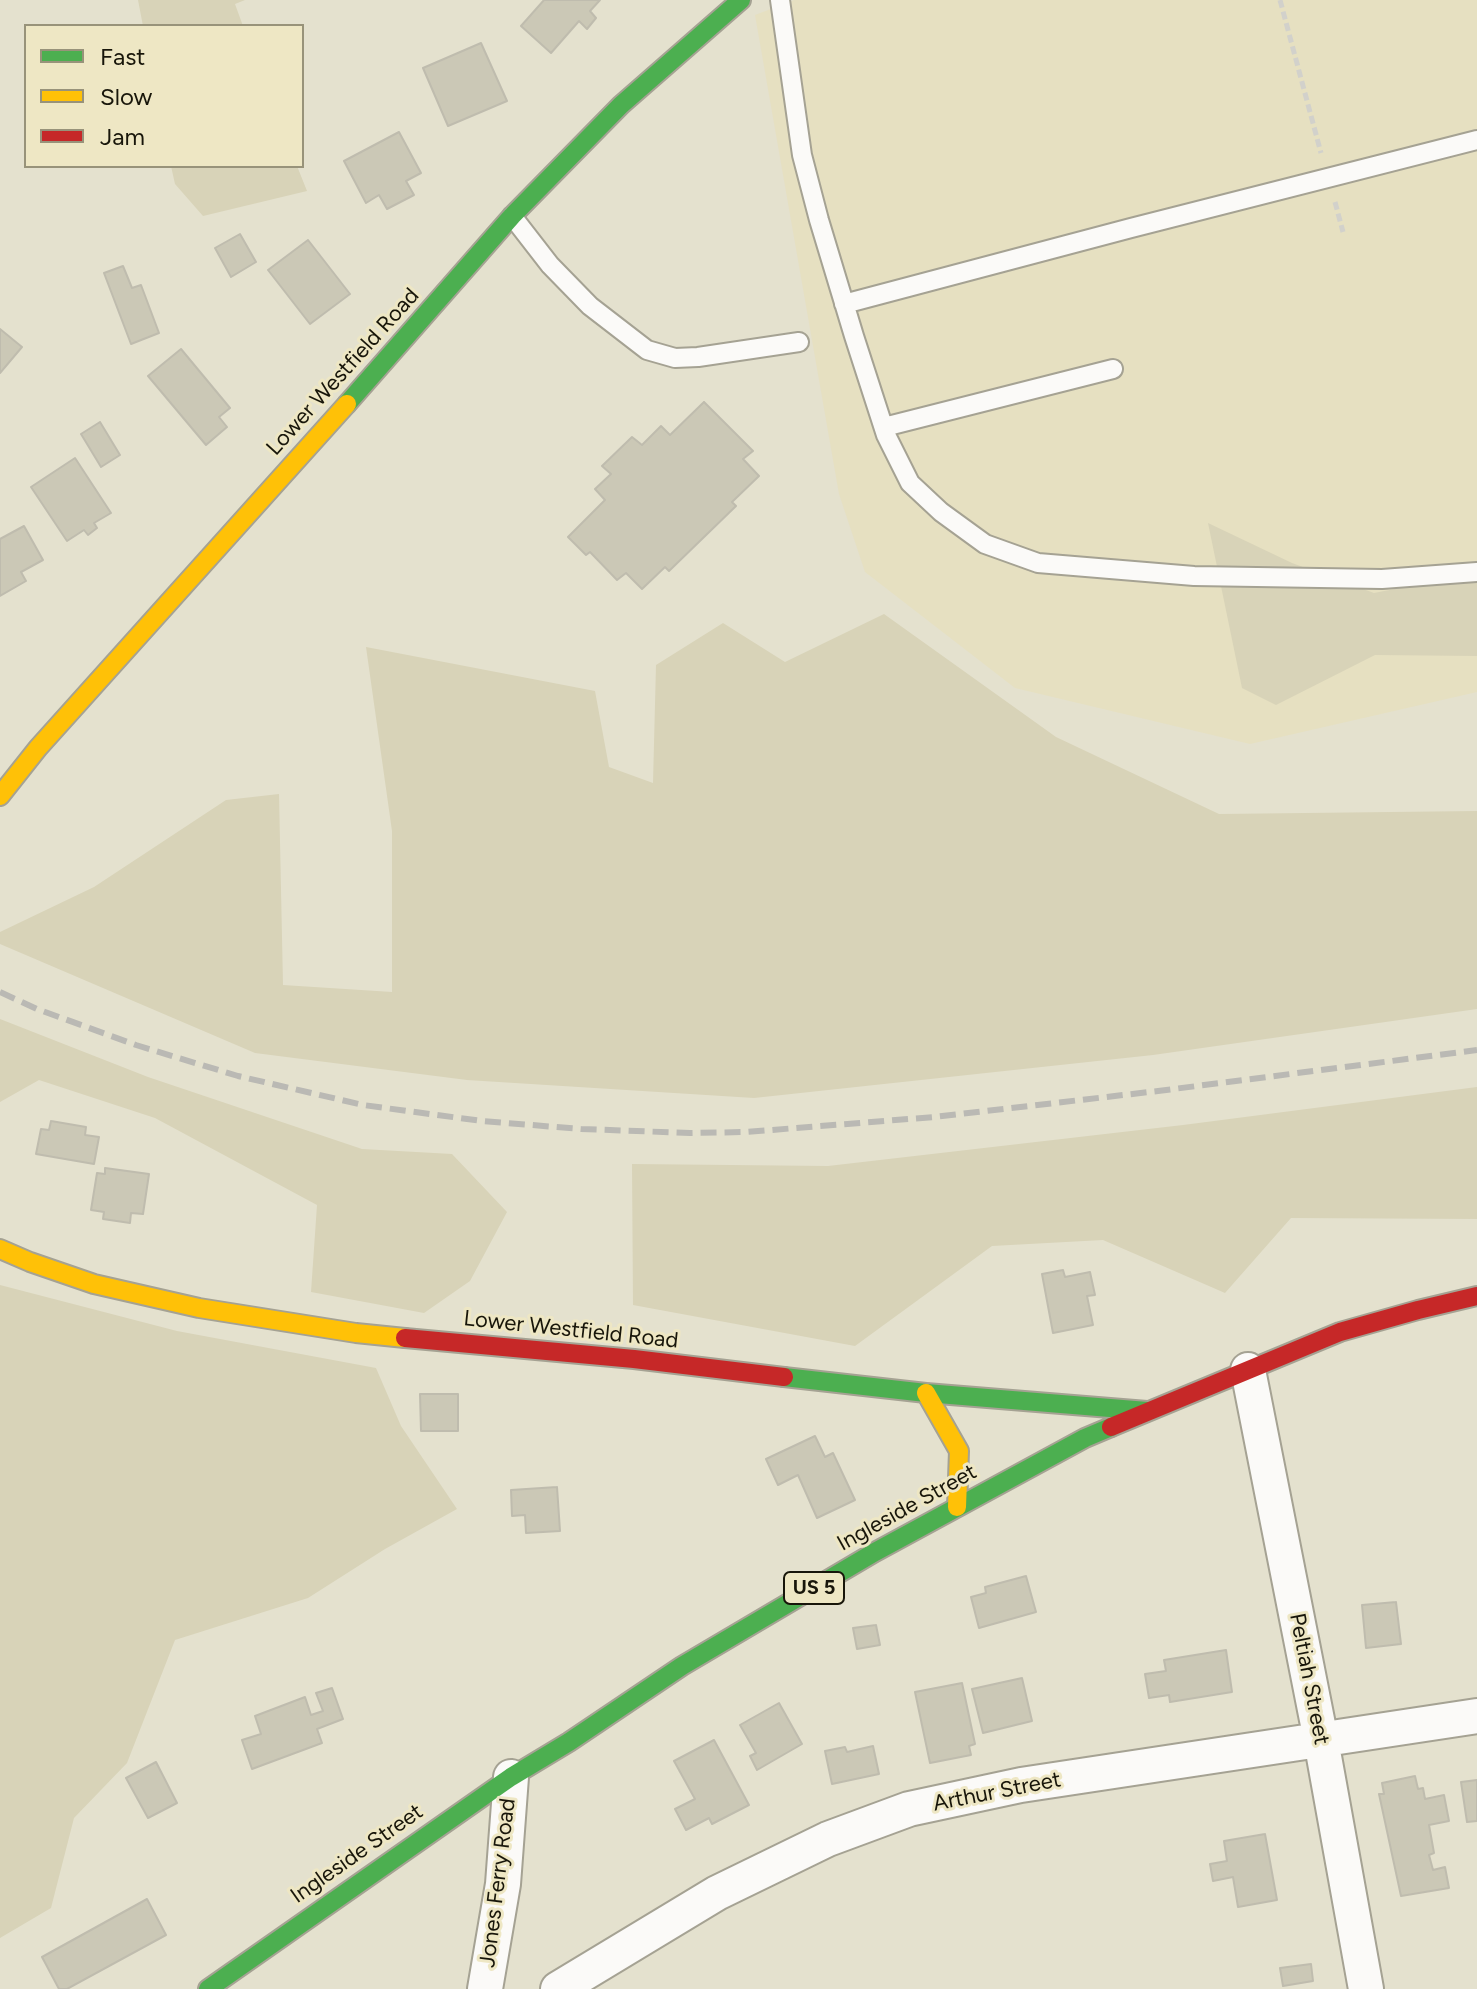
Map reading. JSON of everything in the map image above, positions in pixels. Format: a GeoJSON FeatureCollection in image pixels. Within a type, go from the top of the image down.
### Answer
{"type":"FeatureCollection","features":[{"type":"Feature","properties":{"kind":"street","name":"Lower Westfield Road"},"geometry":{"type":"LineString","coordinates":[[0,796],[38,748],[512,216],[621,105],[741,0]]}},
{"type":"Feature","properties":{"kind":"street","name":"Lower Westfield Road"},"geometry":{"type":"LineString","coordinates":[[0,1249],[109,1287],[199,1308],[340,1330],[634,1359],[926,1393],[1147,1411]]}},
{"type":"Feature","properties":{"kind":"street","name":"Ingleside Street"},"geometry":{"type":"LineString","coordinates":[[208,1989],[511,1777],[682,1666],[957,1507],[1085,1438],[1340,1332],[1477,1296]]}},
{"type":"Feature","properties":{"kind":"street","name":"Peltiah Street"},"geometry":{"type":"LineString","coordinates":[[1248,1370],[1321,1740],[1366,1989]]}},
{"type":"Feature","properties":{"kind":"street"},"geometry":{"type":"LineString","coordinates":[[926,1393],[959,1451],[957,1507]]}},
{"type":"Feature","properties":{"kind":"street","name":"Arthur Street"},"geometry":{"type":"LineString","coordinates":[[558,1989],[717,1893],[828,1839],[909,1809],[1021,1785],[1477,1716]]}},
{"type":"Feature","properties":{"kind":"street","name":"Jones Ferry Road"},"geometry":{"type":"LineString","coordinates":[[485,1989],[503,1884],[511,1777]]}},
{"type":"Feature","properties":{"kind":"lane"},"geometry":{"type":"LineString","coordinates":[[780,0],[802,155],[844,304],[884,427],[910,483],[941,512],[985,544],[1038,563],[1194,576],[1382,579],[1477,572]]}},
{"type":"Feature","properties":{"kind":"lane"},"geometry":{"type":"LineString","coordinates":[[844,304],[1477,140]]}},
{"type":"Feature","properties":{"kind":"lane"},"geometry":{"type":"LineString","coordinates":[[512,216],[550,265],[590,306],[647,350],[675,358],[698,357],[799,342]]}},
{"type":"Feature","properties":{"kind":"lane"},"geometry":{"type":"LineString","coordinates":[[884,427],[1113,369]]}},
{"type":"Feature","properties":{"kind":"path"},"geometry":{"type":"LineString","coordinates":[[1280,0],[1343,232]]}},
{"type":"Feature","properties":{"kind":"shaded area"},"geometry":{"type":"Polygon","coordinates":[[[138,0],[245,0],[235,4],[242,24],[143,24],[138,0]]]}},
{"type":"Feature","properties":{"kind":"shaded area"},"geometry":{"type":"Polygon","coordinates":[[[794,0],[1477,0],[1477,692],[1250,744],[1015,688],[865,572],[839,494],[755,15],[794,0]]]}},
{"type":"Feature","properties":{"kind":"shaded area"},"geometry":{"type":"Polygon","coordinates":[[[171,168],[298,168],[307,191],[203,216],[175,184],[171,168]]]}},
{"type":"Feature","properties":{"kind":"shaded area"},"geometry":{"type":"Polygon","coordinates":[[[1208,523],[1292,563],[1374,593],[1477,573],[1477,656],[1375,655],[1276,705],[1242,688],[1208,523]]]}},
{"type":"Feature","properties":{"kind":"shaded area"},"geometry":{"type":"Polygon","coordinates":[[[884,614],[1056,737],[1219,814],[1477,811],[1477,1009],[1153,1055],[754,1098],[467,1080],[255,1053],[0,944],[0,932],[94,887],[226,800],[279,794],[283,985],[392,992],[392,831],[366,647],[595,691],[609,767],[653,783],[656,665],[723,623],[785,662],[884,614]]]}},
{"type":"Feature","properties":{"kind":"shaded area"},"geometry":{"type":"Polygon","coordinates":[[[0,1019],[148,1077],[362,1149],[452,1154],[507,1212],[470,1281],[424,1313],[311,1292],[317,1205],[155,1118],[39,1080],[0,1102],[0,1019]]]}},
{"type":"Feature","properties":{"kind":"shaded area"},"geometry":{"type":"Polygon","coordinates":[[[1477,1087],[1477,1219],[1291,1218],[1225,1293],[1103,1240],[992,1246],[855,1346],[633,1305],[632,1164],[828,1166],[1477,1087]]]}},
{"type":"Feature","properties":{"kind":"shaded area"},"geometry":{"type":"Polygon","coordinates":[[[0,1285],[177,1331],[376,1368],[401,1426],[457,1509],[385,1549],[308,1598],[175,1640],[127,1763],[74,1818],[51,1908],[0,1938],[0,1285]]]}},
{"type":"Feature","properties":{"kind":"building"},"geometry":{"type":"Polygon","coordinates":[[[544,0],[600,0],[590,11],[596,18],[587,29],[579,21],[551,53],[521,26],[544,0]]]}},
{"type":"Feature","properties":{"kind":"building"},"geometry":{"type":"Polygon","coordinates":[[[481,43],[507,101],[448,126],[423,68],[481,43]]]}},
{"type":"Feature","properties":{"kind":"building"},"geometry":{"type":"Polygon","coordinates":[[[399,132],[421,173],[406,181],[414,195],[387,209],[379,195],[366,203],[344,161],[399,132]]]}},
{"type":"Feature","properties":{"kind":"building"},"geometry":{"type":"Polygon","coordinates":[[[240,234],[256,262],[231,277],[215,248],[240,234]]]}},
{"type":"Feature","properties":{"kind":"building"},"geometry":{"type":"Polygon","coordinates":[[[308,240],[350,294],[310,324],[268,270],[308,240]]]}},
{"type":"Feature","properties":{"kind":"building"},"geometry":{"type":"Polygon","coordinates":[[[123,266],[132,288],[141,285],[159,333],[131,344],[104,273],[123,266]]]}},
{"type":"Feature","properties":{"kind":"building"},"geometry":{"type":"Polygon","coordinates":[[[0,329],[22,347],[0,373],[0,329]]]}},
{"type":"Feature","properties":{"kind":"building"},"geometry":{"type":"Polygon","coordinates":[[[181,349],[230,408],[219,417],[227,427],[206,445],[148,376],[181,349]]]}},
{"type":"Feature","properties":{"kind":"building"},"geometry":{"type":"Polygon","coordinates":[[[704,402],[753,451],[743,459],[759,476],[732,502],[736,506],[669,571],[665,567],[642,589],[626,573],[617,580],[590,552],[586,555],[568,537],[605,500],[595,489],[611,474],[602,466],[632,437],[642,445],[661,426],[670,435],[704,402]]]}},
{"type":"Feature","properties":{"kind":"building"},"geometry":{"type":"Polygon","coordinates":[[[100,422],[120,455],[101,467],[81,434],[100,422]]]}},
{"type":"Feature","properties":{"kind":"building"},"geometry":{"type":"Polygon","coordinates":[[[75,458],[111,513],[94,523],[97,528],[88,535],[84,530],[67,541],[31,487],[75,458]]]}},
{"type":"Feature","properties":{"kind":"building"},"geometry":{"type":"Polygon","coordinates":[[[24,526],[43,560],[21,572],[26,581],[0,596],[0,539],[24,526]]]}},
{"type":"Feature","properties":{"kind":"building"},"geometry":{"type":"Polygon","coordinates":[[[51,1121],[86,1127],[85,1135],[99,1137],[94,1164],[36,1154],[41,1129],[49,1130],[51,1121]]]}},
{"type":"Feature","properties":{"kind":"building"},"geometry":{"type":"Polygon","coordinates":[[[105,1168],[149,1174],[143,1214],[131,1213],[130,1223],[103,1219],[104,1212],[91,1210],[97,1173],[105,1174],[105,1168]]]}},
{"type":"Feature","properties":{"kind":"building"},"geometry":{"type":"Polygon","coordinates":[[[1063,1270],[1065,1277],[1090,1272],[1095,1295],[1087,1296],[1093,1325],[1053,1333],[1042,1274],[1063,1270]]]}},
{"type":"Feature","properties":{"kind":"building"},"geometry":{"type":"Polygon","coordinates":[[[420,1394],[458,1394],[458,1431],[421,1431],[420,1394]]]}},
{"type":"Feature","properties":{"kind":"building"},"geometry":{"type":"Polygon","coordinates":[[[815,1436],[825,1457],[833,1453],[855,1500],[817,1518],[798,1475],[778,1485],[766,1459],[815,1436]]]}},
{"type":"Feature","properties":{"kind":"building"},"geometry":{"type":"Polygon","coordinates":[[[557,1487],[560,1531],[526,1533],[525,1515],[512,1516],[511,1490],[557,1487]]]}},
{"type":"Feature","properties":{"kind":"building"},"geometry":{"type":"Polygon","coordinates":[[[1026,1576],[1036,1612],[979,1628],[971,1597],[986,1593],[985,1587],[1026,1576]]]}},
{"type":"Feature","properties":{"kind":"building"},"geometry":{"type":"Polygon","coordinates":[[[1396,1602],[1401,1644],[1366,1648],[1362,1605],[1396,1602]]]}},
{"type":"Feature","properties":{"kind":"building"},"geometry":{"type":"Polygon","coordinates":[[[876,1625],[880,1645],[857,1649],[853,1628],[876,1625]]]}},
{"type":"Feature","properties":{"kind":"building"},"geometry":{"type":"Polygon","coordinates":[[[1226,1650],[1232,1692],[1170,1702],[1169,1695],[1149,1698],[1145,1674],[1166,1671],[1164,1660],[1226,1650]]]}},
{"type":"Feature","properties":{"kind":"building"},"geometry":{"type":"Polygon","coordinates":[[[1022,1678],[1032,1721],[983,1733],[972,1689],[1022,1678]]]}},
{"type":"Feature","properties":{"kind":"building"},"geometry":{"type":"Polygon","coordinates":[[[962,1683],[975,1744],[969,1746],[971,1755],[930,1763],[915,1692],[962,1683]]]}},
{"type":"Feature","properties":{"kind":"building"},"geometry":{"type":"Polygon","coordinates":[[[332,1688],[343,1719],[317,1729],[322,1743],[252,1769],[242,1740],[261,1734],[255,1716],[305,1697],[311,1715],[323,1711],[316,1693],[332,1688]]]}},
{"type":"Feature","properties":{"kind":"building"},"geometry":{"type":"Polygon","coordinates":[[[779,1703],[802,1744],[757,1770],[750,1756],[756,1753],[740,1725],[779,1703]]]}},
{"type":"Feature","properties":{"kind":"building"},"geometry":{"type":"Polygon","coordinates":[[[714,1740],[749,1805],[712,1824],[709,1818],[686,1830],[675,1809],[695,1799],[674,1761],[714,1740]]]}},
{"type":"Feature","properties":{"kind":"building"},"geometry":{"type":"Polygon","coordinates":[[[873,1746],[879,1774],[832,1784],[825,1751],[845,1747],[847,1752],[873,1746]]]}},
{"type":"Feature","properties":{"kind":"building"},"geometry":{"type":"Polygon","coordinates":[[[156,1762],[177,1803],[148,1818],[126,1778],[156,1762]]]}},
{"type":"Feature","properties":{"kind":"building"},"geometry":{"type":"Polygon","coordinates":[[[1415,1776],[1418,1789],[1423,1788],[1425,1799],[1444,1795],[1449,1821],[1429,1825],[1434,1853],[1429,1855],[1433,1870],[1445,1867],[1449,1888],[1401,1896],[1379,1794],[1384,1794],[1382,1783],[1415,1776]]]}},
{"type":"Feature","properties":{"kind":"building"},"geometry":{"type":"Polygon","coordinates":[[[1477,1780],[1477,1821],[1467,1822],[1461,1782],[1477,1780]]]}},
{"type":"Feature","properties":{"kind":"building"},"geometry":{"type":"Polygon","coordinates":[[[1265,1834],[1277,1900],[1238,1907],[1233,1877],[1213,1881],[1210,1864],[1227,1861],[1224,1841],[1265,1834]]]}},
{"type":"Feature","properties":{"kind":"building"},"geometry":{"type":"Polygon","coordinates":[[[147,1899],[166,1935],[67,1989],[59,1989],[42,1957],[147,1899]]]}},
{"type":"Feature","properties":{"kind":"building"},"geometry":{"type":"Polygon","coordinates":[[[1311,1964],[1313,1981],[1283,1986],[1280,1968],[1311,1964]]]}},
{"type":"Feature","properties":{"kind":"railway"},"geometry":{"type":"LineString","coordinates":[[0,992],[37,1009],[136,1045],[238,1076],[363,1105],[482,1121],[581,1129],[746,1132],[934,1117],[1477,1050]]}},
{"type":"Feature","properties":{"kind":"traffic: fast"},"geometry":{"type":"LineString","coordinates":[[347,404],[512,216],[621,105],[741,0]]}},
{"type":"Feature","properties":{"kind":"traffic: fast"},"geometry":{"type":"LineString","coordinates":[[784,1377],[926,1393],[1147,1411]]}},
{"type":"Feature","properties":{"kind":"traffic: fast"},"geometry":{"type":"LineString","coordinates":[[208,1989],[511,1777],[682,1666],[875,1552],[1085,1438],[1111,1427]]}},
{"type":"Feature","properties":{"kind":"traffic: slow"},"geometry":{"type":"LineString","coordinates":[[0,796],[38,748],[347,404]]}},
{"type":"Feature","properties":{"kind":"traffic: slow"},"geometry":{"type":"LineString","coordinates":[[0,1249],[94,1284],[199,1308],[405,1338]]}},
{"type":"Feature","properties":{"kind":"traffic: slow"},"geometry":{"type":"LineString","coordinates":[[926,1393],[959,1451],[957,1507]]}},
{"type":"Feature","properties":{"kind":"traffic: jam"},"geometry":{"type":"LineString","coordinates":[[1111,1427],[1340,1332],[1477,1296]]}},
{"type":"Feature","properties":{"kind":"traffic: jam"},"geometry":{"type":"LineString","coordinates":[[405,1338],[634,1359],[784,1377]]}}]}
